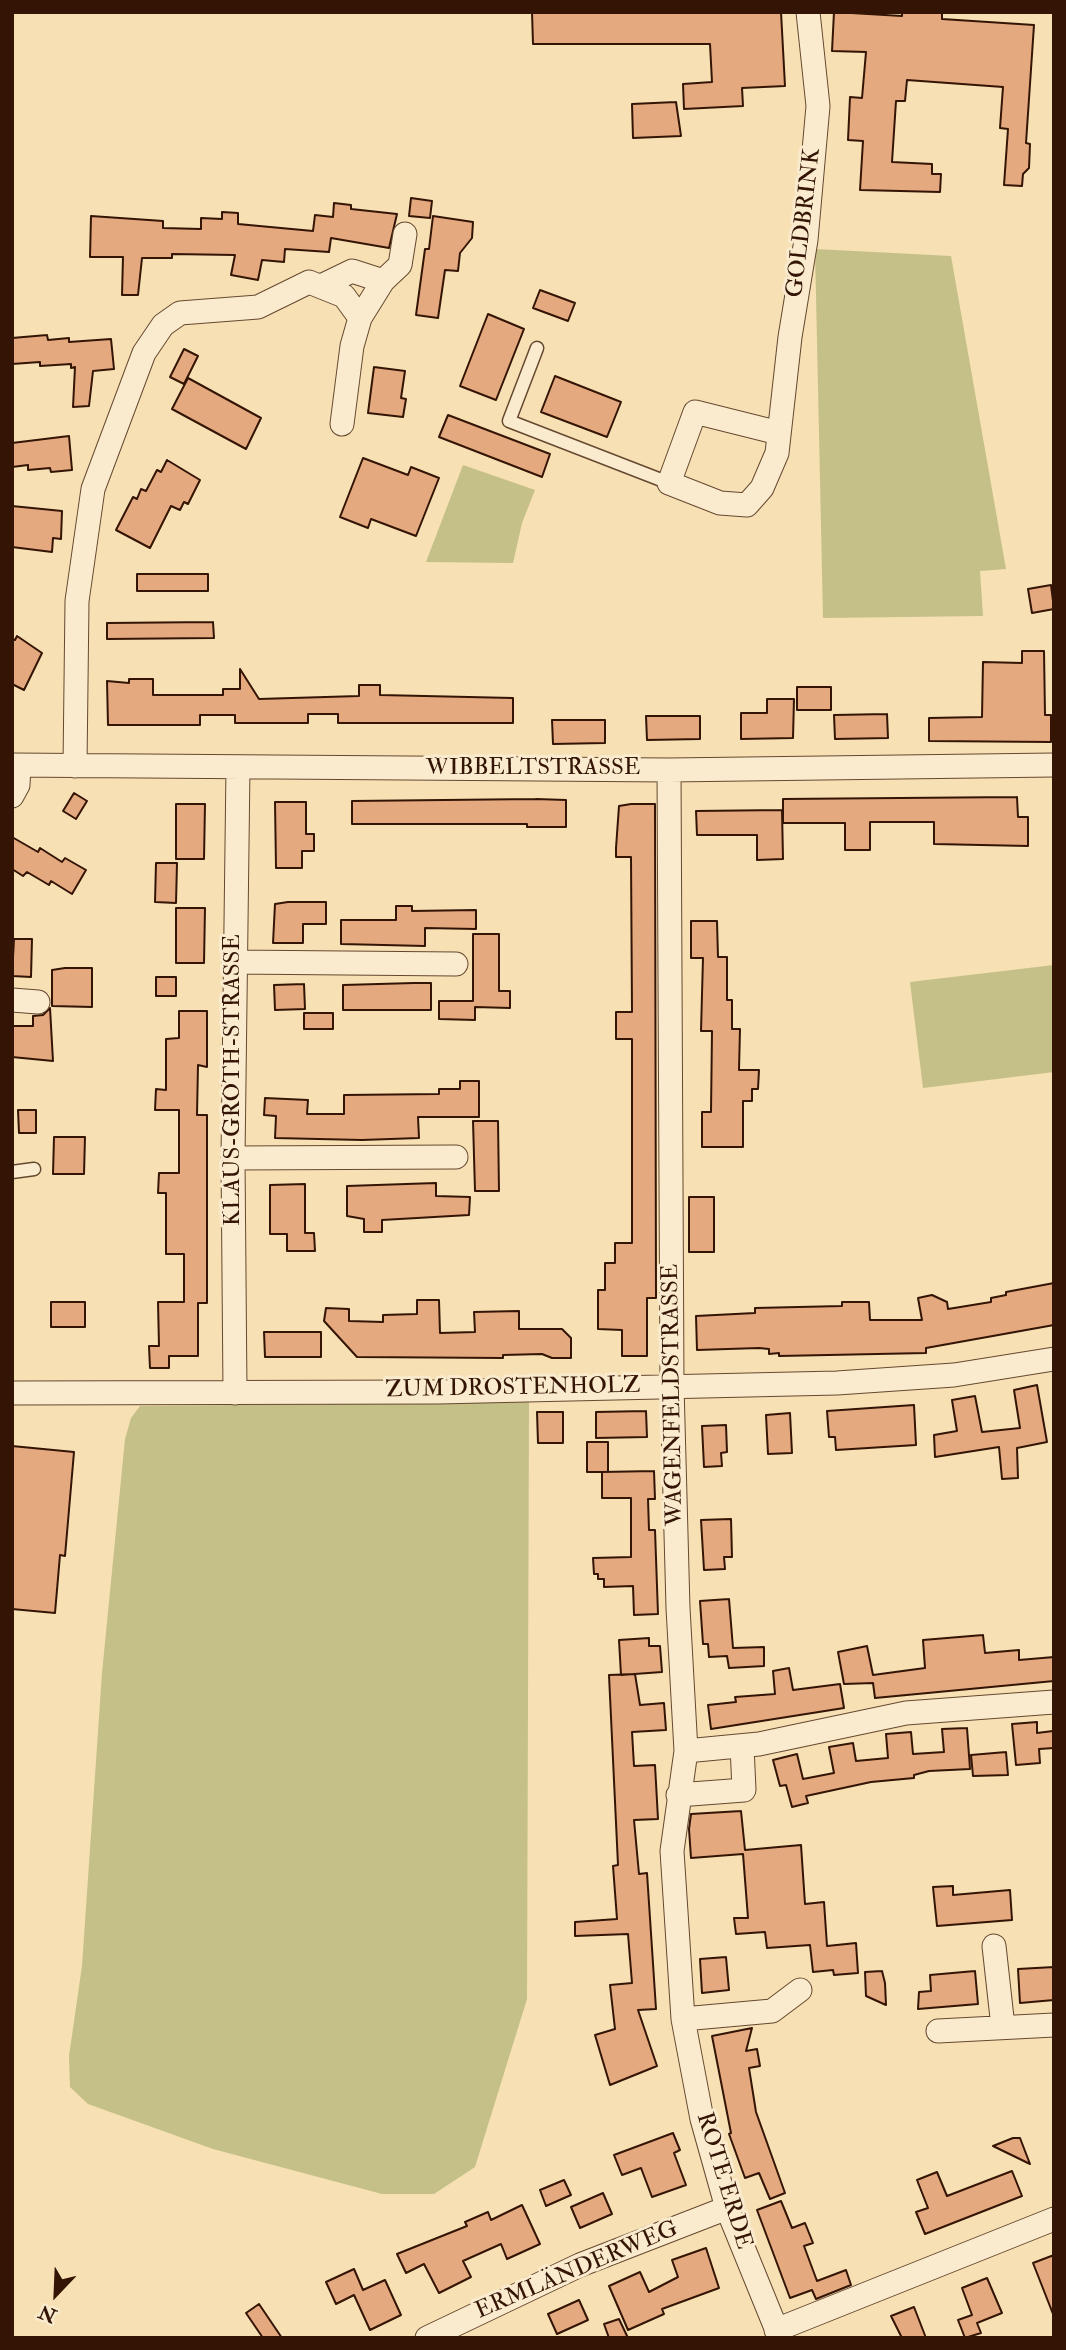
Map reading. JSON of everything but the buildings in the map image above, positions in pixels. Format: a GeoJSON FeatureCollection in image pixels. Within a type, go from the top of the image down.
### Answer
{"type":"FeatureCollection","features":[{"type":"Feature","properties":{"kind":"street","name":"GOLDBRINK"},"geometry":{"type":"LineString","coordinates":[[669,483],[720,503],[747,505],[762,488],[777,453],[790,337],[806,240],[817,106],[808,12]]}},
{"type":"Feature","properties":{"kind":"street"},"geometry":{"type":"LineString","coordinates":[[342,424],[352,346],[360,318],[383,281],[400,265],[405,234]]}},
{"type":"Feature","properties":{"kind":"street"},"geometry":{"type":"LineString","coordinates":[[323,285],[352,271],[383,281]]}},
{"type":"Feature","properties":{"kind":"street"},"geometry":{"type":"LineString","coordinates":[[75,766],[77,601],[93,488],[144,353],[163,325],[180,313],[258,307],[309,282],[323,285],[344,296],[360,318]]}},
{"type":"Feature","properties":{"kind":"street"},"geometry":{"type":"LineString","coordinates":[[669,483],[695,412],[779,433]]}},
{"type":"Feature","properties":{"kind":"street","name":"WIBBELTSTRASSE"},"geometry":{"type":"LineString","coordinates":[[16,766],[669,769],[1054,765]]}},
{"type":"Feature","properties":{"kind":"street"},"geometry":{"type":"LineString","coordinates":[[12,796],[18,786],[16,766]]}},
{"type":"Feature","properties":{"kind":"street","name":"KLAUS-GROTH-STRASSE"},"geometry":{"type":"LineString","coordinates":[[234,1393],[234,962],[239,767]]}},
{"type":"Feature","properties":{"kind":"street","name":"WAGENFELDSTRASSE"},"geometry":{"type":"LineString","coordinates":[[669,769],[672,1385],[678,1608],[686,1751],[672,1851],[683,2019]]}},
{"type":"Feature","properties":{"kind":"street"},"geometry":{"type":"LineString","coordinates":[[234,962],[456,964]]}},
{"type":"Feature","properties":{"kind":"street"},"geometry":{"type":"LineString","coordinates":[[12,1000],[38,1002]]}},
{"type":"Feature","properties":{"kind":"street"},"geometry":{"type":"LineString","coordinates":[[233,1158],[456,1157]]}},
{"type":"Feature","properties":{"kind":"street","name":"ZUM DROSTENHOLZ"},"geometry":{"type":"LineString","coordinates":[[12,1393],[234,1393],[895,1381],[1054,1359]]}},
{"type":"Feature","properties":{"kind":"street"},"geometry":{"type":"LineString","coordinates":[[686,1751],[742,1746],[906,1713],[1054,1702]]}},
{"type":"Feature","properties":{"kind":"street"},"geometry":{"type":"LineString","coordinates":[[678,1795],[744,1790],[742,1746]]}},
{"type":"Feature","properties":{"kind":"street"},"geometry":{"type":"LineString","coordinates":[[994,1946],[1003,2027]]}},
{"type":"Feature","properties":{"kind":"street"},"geometry":{"type":"LineString","coordinates":[[683,2019],[772,2011],[800,1990]]}},
{"type":"Feature","properties":{"kind":"street","name":"ROTE ERDE"},"geometry":{"type":"LineString","coordinates":[[683,2019],[702,2119],[727,2208],[778,2334]]}},
{"type":"Feature","properties":{"kind":"street"},"geometry":{"type":"LineString","coordinates":[[937,2031],[1054,2025]]}},
{"type":"Feature","properties":{"kind":"street","name":"ERMLÄNDERWEG"},"geometry":{"type":"LineString","coordinates":[[427,2338],[580,2265],[727,2208]]}},
{"type":"Feature","properties":{"kind":"street"},"geometry":{"type":"LineString","coordinates":[[778,2334],[1054,2219]]}},
{"type":"Feature","properties":{"kind":"lane"},"geometry":{"type":"LineString","coordinates":[[537,348],[509,421],[669,483]]}},
{"type":"Feature","properties":{"kind":"lane"},"geometry":{"type":"LineString","coordinates":[[12,1171],[34,1169]]}},
{"type":"Feature","properties":{"kind":"shaded area"},"geometry":{"type":"Polygon","coordinates":[[[815,249],[951,256],[1006,569],[980,571],[983,616],[823,618],[815,249]]]}},
{"type":"Feature","properties":{"kind":"shaded area"},"geometry":{"type":"Polygon","coordinates":[[[463,465],[535,490],[522,523],[513,563],[426,562],[463,465]]]}},
{"type":"Feature","properties":{"kind":"shaded area"},"geometry":{"type":"Polygon","coordinates":[[[1054,965],[1054,1072],[923,1088],[910,982],[1054,965]]]}},
{"type":"Feature","properties":{"kind":"shaded area"},"geometry":{"type":"Polygon","coordinates":[[[529,1402],[527,1999],[475,2167],[434,2194],[382,2194],[213,2149],[88,2104],[70,2087],[69,2056],[82,1966],[102,1673],[125,1439],[131,1418],[140,1406],[529,1402]]]}}]}
